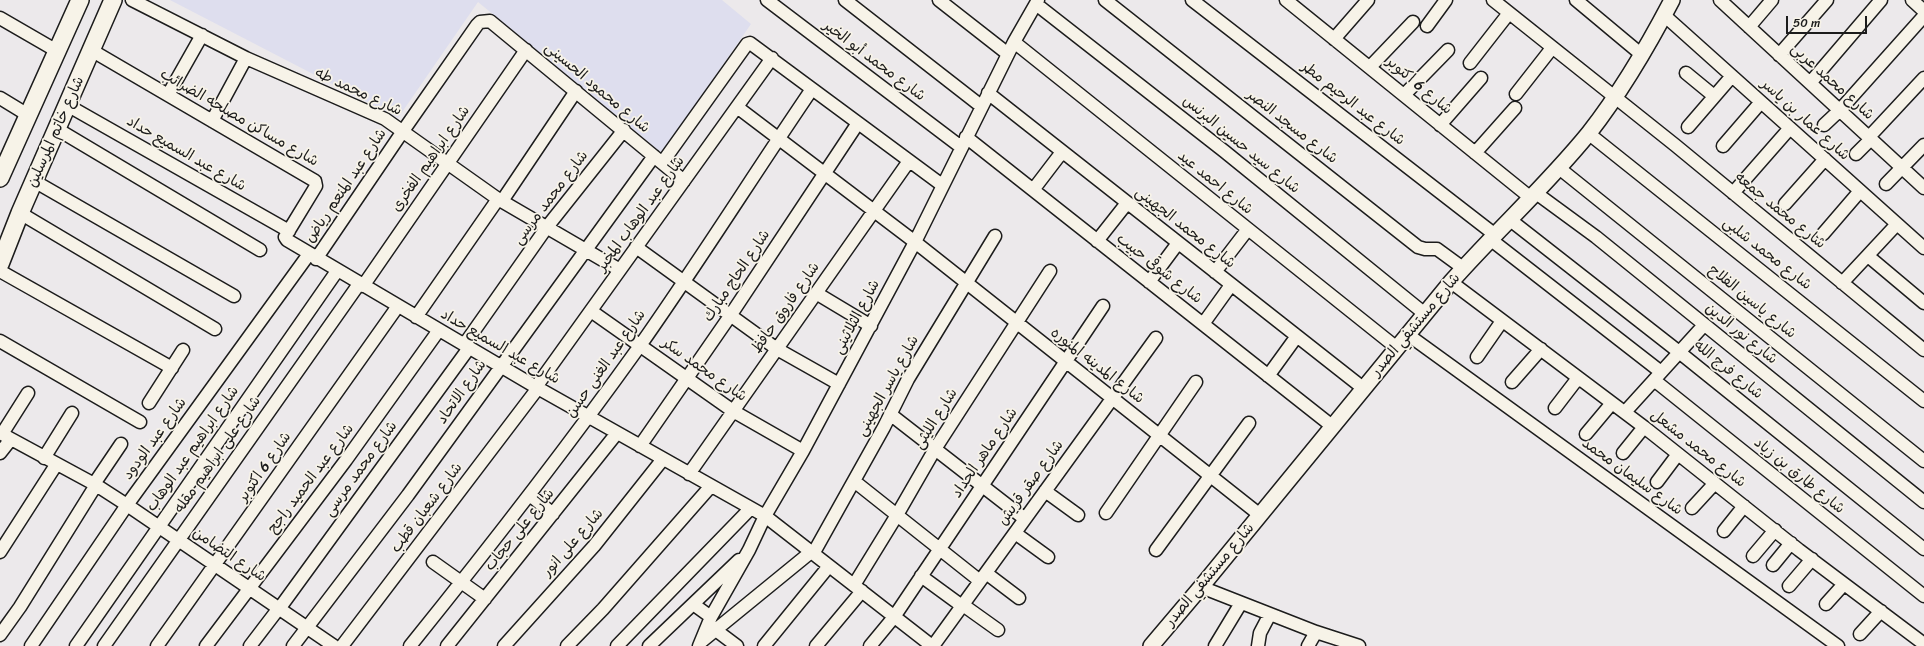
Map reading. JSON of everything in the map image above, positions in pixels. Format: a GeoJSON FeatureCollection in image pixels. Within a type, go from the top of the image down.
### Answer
{"type":"FeatureCollection","features":[{"type":"Feature","properties":{"kind":"main road"},"geometry":{"type":"LineString","coordinates":[[0,178],[4,157],[28,115],[80,0]]}},
{"type":"Feature","properties":{"kind":"main road","name":"شارع خاتم المرسلين"},"geometry":{"type":"LineString","coordinates":[[0,264],[6,241],[20,213],[113,0]]}},
{"type":"Feature","properties":{"kind":"street","name":"شارع محمد طه"},"geometry":{"type":"LineString","coordinates":[[132,0],[246,58],[385,119],[447,165],[500,200],[620,270]]}},
{"type":"Feature","properties":{"kind":"street","name":"شارع محمد أبو الخير"},"geometry":{"type":"LineString","coordinates":[[767,0],[964,142]]}},
{"type":"Feature","properties":{"kind":"street"},"geometry":{"type":"LineString","coordinates":[[845,0],[982,106]]}},
{"type":"Feature","properties":{"kind":"street"},"geometry":{"type":"LineString","coordinates":[[940,0],[1008,54]]}},
{"type":"Feature","properties":{"kind":"street","name":"شارع مسجد النصر"},"geometry":{"type":"LineString","coordinates":[[1105,0],[1418,247],[1425,249],[1437,249],[1463,268]]}},
{"type":"Feature","properties":{"kind":"street","name":"شارع عبد الرحيم مطر"},"geometry":{"type":"LineString","coordinates":[[1192,0],[1492,236]]}},
{"type":"Feature","properties":{"kind":"street","name":"شارع 6 اكتوبر"},"geometry":{"type":"LineString","coordinates":[[1286,0],[1302,5],[1334,39],[1475,153],[1533,195]]}},
{"type":"Feature","properties":{"kind":"street"},"geometry":{"type":"LineString","coordinates":[[1334,39],[1368,0]]}},
{"type":"Feature","properties":{"kind":"street"},"geometry":{"type":"LineString","coordinates":[[1428,26],[1446,0]]}},
{"type":"Feature","properties":{"kind":"street","name":"شارع محمد جمعه"},"geometry":{"type":"LineString","coordinates":[[1494,0],[1924,350]]}},
{"type":"Feature","properties":{"kind":"street"},"geometry":{"type":"LineString","coordinates":[[1576,0],[1642,55]]}},
{"type":"Feature","properties":{"kind":"street","name":"شارع مستشفي الصدر"},"geometry":{"type":"LineString","coordinates":[[1150,646],[1201,587],[1451,282],[1492,236],[1559,168],[1588,133],[1615,99],[1642,55],[1672,0]]}},
{"type":"Feature","properties":{"kind":"street","name":"شارع محمد عربى"},"geometry":{"type":"LineString","coordinates":[[1720,0],[1924,188]]}},
{"type":"Feature","properties":{"kind":"street"},"geometry":{"type":"LineString","coordinates":[[1749,27],[1772,0]]}},
{"type":"Feature","properties":{"kind":"street"},"geometry":{"type":"LineString","coordinates":[[1779,55],[1827,0]]}},
{"type":"Feature","properties":{"kind":"street"},"geometry":{"type":"LineString","coordinates":[[1810,83],[1881,0]]}},
{"type":"Feature","properties":{"kind":"street"},"geometry":{"type":"LineString","coordinates":[[1912,0],[1924,11]]}},
{"type":"Feature","properties":{"kind":"street","name":"شارع الثلاثينى"},"geometry":{"type":"LineString","coordinates":[[700,644],[711,617],[749,550],[764,516],[803,451],[915,242],[988,93],[1036,1]]}},
{"type":"Feature","properties":{"kind":"street","name":"شارع سيد حسين البرنس"},"geometry":{"type":"LineString","coordinates":[[1036,1],[1425,314]]}},
{"type":"Feature","properties":{"kind":"street"},"geometry":{"type":"LineString","coordinates":[[1470,63],[1509,12]]}},
{"type":"Feature","properties":{"kind":"street","name":"شارع عمار بن ياسر"},"geometry":{"type":"LineString","coordinates":[[1664,16],[1924,248]]}},
{"type":"Feature","properties":{"kind":"street"},"geometry":{"type":"LineString","coordinates":[[1824,125],[1840,110],[1924,16]]}},
{"type":"Feature","properties":{"kind":"street"},"geometry":{"type":"LineString","coordinates":[[0,18],[57,51]]}},
{"type":"Feature","properties":{"kind":"street","name":"شارع محمود الحسينى"},"geometry":{"type":"LineString","coordinates":[[490,20],[684,181]]}},
{"type":"Feature","properties":{"kind":"street","name":"شارع عبد المنعم رياض"},"geometry":{"type":"LineString","coordinates":[[312,257],[477,25],[480,22],[490,20]]}},
{"type":"Feature","properties":{"kind":"street"},"geometry":{"type":"LineString","coordinates":[[1370,67],[1413,22]]}},
{"type":"Feature","properties":{"kind":"street"},"geometry":{"type":"LineString","coordinates":[[168,95],[202,35]]}},
{"type":"Feature","properties":{"kind":"street","name":"شارع احمد عيد"},"geometry":{"type":"LineString","coordinates":[[1014,42],[1397,348]]}},
{"type":"Feature","properties":{"kind":"street","name":"شارع الاتحاد"},"geometry":{"type":"LineString","coordinates":[[293,646],[408,495],[500,366],[587,250],[747,44],[752,44],[772,58]]}},
{"type":"Feature","properties":{"kind":"street"},"geometry":{"type":"LineString","coordinates":[[1516,94],[1552,48]]}},
{"type":"Feature","properties":{"kind":"street","name":"شارع مساكن مصلحه الضرائب"},"geometry":{"type":"LineString","coordinates":[[91,50],[315,181],[316,186],[287,234]]}},
{"type":"Feature","properties":{"kind":"street","name":"شارع ابراهيم الفخرى"},"geometry":{"type":"LineString","coordinates":[[361,285],[447,165],[526,50]]}},
{"type":"Feature","properties":{"kind":"street"},"geometry":{"type":"LineString","coordinates":[[1404,96],[1448,50]]}},
{"type":"Feature","properties":{"kind":"street"},"geometry":{"type":"LineString","coordinates":[[212,121],[246,58]]}},
{"type":"Feature","properties":{"kind":"street"},"geometry":{"type":"LineString","coordinates":[[772,58],[942,185]]}},
{"type":"Feature","properties":{"kind":"street","name":"شارع عبد الوهاب المخبر"},"geometry":{"type":"LineString","coordinates":[[537,388],[772,58]]}},
{"type":"Feature","properties":{"kind":"street"},"geometry":{"type":"LineString","coordinates":[[1686,73],[1714,96]]}},
{"type":"Feature","properties":{"kind":"street"},"geometry":{"type":"LineString","coordinates":[[1688,127],[1732,76]]}},
{"type":"Feature","properties":{"kind":"street"},"geometry":{"type":"LineString","coordinates":[[1440,125],[1482,78]]}},
{"type":"Feature","properties":{"kind":"street"},"geometry":{"type":"LineString","coordinates":[[1856,154],[1924,78]]}},
{"type":"Feature","properties":{"kind":"street","name":"شارع عبد الغنى حسن"},"geometry":{"type":"LineString","coordinates":[[410,646],[530,495],[640,345],[812,89]]}},
{"type":"Feature","properties":{"kind":"street"},"geometry":{"type":"LineString","coordinates":[[416,317],[576,91]]}},
{"type":"Feature","properties":{"kind":"street","name":"شارع محمد الجهينى"},"geometry":{"type":"LineString","coordinates":[[988,93],[1363,388]]}},
{"type":"Feature","properties":{"kind":"street"},"geometry":{"type":"LineString","coordinates":[[0,98],[28,115]]}},
{"type":"Feature","properties":{"kind":"street"},"geometry":{"type":"LineString","coordinates":[[1723,146],[1761,102]]}},
{"type":"Feature","properties":{"kind":"street","name":"شارع عبد السميع حداد"},"geometry":{"type":"LineString","coordinates":[[67,105],[287,234],[287,240],[312,257],[537,388],[764,516],[858,588],[927,644]]}},
{"type":"Feature","properties":{"kind":"street","name":"شارع المدينه المنوره"},"geometry":{"type":"LineString","coordinates":[[737,107],[874,210],[1260,515]]}},
{"type":"Feature","properties":{"kind":"street"},"geometry":{"type":"LineString","coordinates":[[1475,153],[1515,108]]}},
{"type":"Feature","properties":{"kind":"street","name":"شارع الحاج مبارك"},"geometry":{"type":"LineString","coordinates":[[640,446],[826,174],[858,123]]}},
{"type":"Feature","properties":{"kind":"street"},"geometry":{"type":"LineString","coordinates":[[1733,194],[1790,128]]}},
{"type":"Feature","properties":{"kind":"street"},"geometry":{"type":"LineString","coordinates":[[57,129],[260,250]]}},
{"type":"Feature","properties":{"kind":"street","name":"شارع محمد مرسى"},"geometry":{"type":"LineString","coordinates":[[250,646],[467,347],[547,227],[624,130]]}},
{"type":"Feature","properties":{"kind":"street","name":"شارع محمد شلبى"},"geometry":{"type":"LineString","coordinates":[[1588,133],[1924,401]]}},
{"type":"Feature","properties":{"kind":"street","name":"شارع شوقى حبيب"},"geometry":{"type":"LineString","coordinates":[[964,142],[1033,190],[1332,426]]}},
{"type":"Feature","properties":{"kind":"street"},"geometry":{"type":"LineString","coordinates":[[1886,184],[1924,144]]}},
{"type":"Feature","properties":{"kind":"street"},"geometry":{"type":"LineString","coordinates":[[1033,190],[1062,152]]}},
{"type":"Feature","properties":{"kind":"street"},"geometry":{"type":"LineString","coordinates":[[1785,204],[1825,159]]}},
{"type":"Feature","properties":{"kind":"street","name":"شارع فاروق حافظ"},"geometry":{"type":"LineString","coordinates":[[689,474],[909,161]]}},
{"type":"Feature","properties":{"kind":"street","name":"شارع ياسين الفلاح"},"geometry":{"type":"LineString","coordinates":[[1559,168],[1924,462]]}},
{"type":"Feature","properties":{"kind":"street"},"geometry":{"type":"LineString","coordinates":[[34,181],[234,296]]}},
{"type":"Feature","properties":{"kind":"street"},"geometry":{"type":"LineString","coordinates":[[1823,234],[1860,191]]}},
{"type":"Feature","properties":{"kind":"street","name":"شارع نور الدين"},"geometry":{"type":"LineString","coordinates":[[1533,195],[1596,238],[1924,502]]}},
{"type":"Feature","properties":{"kind":"street"},"geometry":{"type":"LineString","coordinates":[[1097,241],[1127,203]]}},
{"type":"Feature","properties":{"kind":"street"},"geometry":{"type":"LineString","coordinates":[[20,213],[215,329]]}},
{"type":"Feature","properties":{"kind":"street","name":"شارع فرج الله"},"geometry":{"type":"LineString","coordinates":[[1509,219],[1679,352],[1924,550]]}},
{"type":"Feature","properties":{"kind":"street"},"geometry":{"type":"LineString","coordinates":[[1842,283],[1897,224]]}},
{"type":"Feature","properties":{"kind":"street"},"geometry":{"type":"LineString","coordinates":[[1215,272],[1248,229]]}},
{"type":"Feature","properties":{"kind":"street","name":"شارع ياسر الجهينى"},"geometry":{"type":"LineString","coordinates":[[812,553],[854,481],[908,378],[995,236]]}},
{"type":"Feature","properties":{"kind":"street","name":"شارع طارق بن زياد"},"geometry":{"type":"LineString","coordinates":[[1492,236],[1657,376],[1924,596]]}},
{"type":"Feature","properties":{"kind":"street"},"geometry":{"type":"LineString","coordinates":[[1149,282],[1178,243]]}},
{"type":"Feature","properties":{"kind":"street"},"geometry":{"type":"LineString","coordinates":[[636,247],[776,349],[839,384]]}},
{"type":"Feature","properties":{"kind":"street"},"geometry":{"type":"LineString","coordinates":[[1868,256],[1924,303]]}},
{"type":"Feature","properties":{"kind":"street","name":"شارع عبد الودود"},"geometry":{"type":"LineString","coordinates":[[31,646],[127,505],[312,257]]}},
{"type":"Feature","properties":{"kind":"street"},"geometry":{"type":"LineString","coordinates":[[0,270],[172,368]]}},
{"type":"Feature","properties":{"kind":"street","name":"شارع ابراهيم عبد الوهاب"},"geometry":{"type":"LineString","coordinates":[[76,646],[158,526],[337,271]]}},
{"type":"Feature","properties":{"kind":"street","name":"شارع الليثى"},"geometry":{"type":"LineString","coordinates":[[816,646],[858,588],[897,515],[935,449],[1050,271]]}},
{"type":"Feature","properties":{"kind":"street","name":"شارع محمد مشعل"},"geometry":{"type":"LineString","coordinates":[[1451,282],[1644,427],[1791,543],[1924,644]]}},
{"type":"Feature","properties":{"kind":"street","name":"شارع على ابراهيم مقله"},"geometry":{"type":"LineString","coordinates":[[104,646],[361,285]]}},
{"type":"Feature","properties":{"kind":"street"},"geometry":{"type":"LineString","coordinates":[[1203,324],[1231,285]]}},
{"type":"Feature","properties":{"kind":"street"},"geometry":{"type":"LineString","coordinates":[[816,293],[871,326]]}},
{"type":"Feature","properties":{"kind":"street","name":"شارع 6 اكتوبر"},"geometry":{"type":"LineString","coordinates":[[157,646],[398,306]]}},
{"type":"Feature","properties":{"kind":"street","name":"شارع ماهر الحداد"},"geometry":{"type":"LineString","coordinates":[[870,646],[894,617],[1103,306]]}},
{"type":"Feature","properties":{"kind":"street","name":"شارع محمد سكر"},"geometry":{"type":"LineString","coordinates":[[591,311],[733,411],[803,451]]}},
{"type":"Feature","properties":{"kind":"street"},"geometry":{"type":"LineString","coordinates":[[1477,357],[1502,321]]}},
{"type":"Feature","properties":{"kind":"street"},"geometry":{"type":"LineString","coordinates":[[1624,412],[1704,325]]}},
{"type":"Feature","properties":{"kind":"street","name":"شارع عبد الحميد راجح"},"geometry":{"type":"LineString","coordinates":[[206,646],[248,588],[346,460],[439,330]]}},
{"type":"Feature","properties":{"kind":"street","name":"شارع سليمان محمد"},"geometry":{"type":"LineString","coordinates":[[1407,334],[1838,646]]}},
{"type":"Feature","properties":{"kind":"street"},"geometry":{"type":"LineString","coordinates":[[1268,376],[1297,336]]}},
{"type":"Feature","properties":{"kind":"street","name":"شارع صقر قريش"},"geometry":{"type":"LineString","coordinates":[[927,644],[962,606],[1156,338]]}},
{"type":"Feature","properties":{"kind":"street"},"geometry":{"type":"LineString","coordinates":[[0,341],[140,422]]}},
{"type":"Feature","properties":{"kind":"street"},"geometry":{"type":"LineString","coordinates":[[1512,382],[1541,349]]}},
{"type":"Feature","properties":{"kind":"street"},"geometry":{"type":"LineString","coordinates":[[149,403],[183,350]]}},
{"type":"Feature","properties":{"kind":"street"},"geometry":{"type":"LineString","coordinates":[[1555,408],[1578,378]]}},
{"type":"Feature","properties":{"kind":"street"},"geometry":{"type":"LineString","coordinates":[[1106,513],[1196,382]]}},
{"type":"Feature","properties":{"kind":"street","name":"شارع شعبان قطب"},"geometry":{"type":"LineString","coordinates":[[342,646],[537,388]]}},
{"type":"Feature","properties":{"kind":"street"},"geometry":{"type":"LineString","coordinates":[[0,453],[5,435],[28,394]]}},
{"type":"Feature","properties":{"kind":"street"},"geometry":{"type":"LineString","coordinates":[[1586,434],[1612,403]]}},
{"type":"Feature","properties":{"kind":"street"},"geometry":{"type":"LineString","coordinates":[[44,458],[72,414]]}},
{"type":"Feature","properties":{"kind":"street"},"geometry":{"type":"LineString","coordinates":[[890,414],[1025,519]]}},
{"type":"Feature","properties":{"kind":"street"},"geometry":{"type":"LineString","coordinates":[[1156,550],[1249,423]]}},
{"type":"Feature","properties":{"kind":"street"},"geometry":{"type":"LineString","coordinates":[[1623,453],[1644,427]]}},
{"type":"Feature","properties":{"kind":"street","name":"شارع على حجاب"},"geometry":{"type":"LineString","coordinates":[[447,646],[618,433]]}},
{"type":"Feature","properties":{"kind":"street","name":"شارع التضامن"},"geometry":{"type":"LineString","coordinates":[[5,435],[56,465],[95,485],[127,505],[334,646]]}},
{"type":"Feature","properties":{"kind":"street"},"geometry":{"type":"LineString","coordinates":[[0,635],[20,607],[121,444]]}},
{"type":"Feature","properties":{"kind":"street"},"geometry":{"type":"LineString","coordinates":[[1657,482],[1678,454]]}},
{"type":"Feature","properties":{"kind":"street","name":"شارع على انور"},"geometry":{"type":"LineString","coordinates":[[504,646],[594,546],[664,459]]}},
{"type":"Feature","properties":{"kind":"street"},"geometry":{"type":"LineString","coordinates":[[0,552],[56,465]]}},
{"type":"Feature","properties":{"kind":"street"},"geometry":{"type":"LineString","coordinates":[[854,481],[940,549],[1019,598]]}},
{"type":"Feature","properties":{"kind":"street"},"geometry":{"type":"LineString","coordinates":[[1692,508],[1715,483]]}},
{"type":"Feature","properties":{"kind":"street"},"geometry":{"type":"LineString","coordinates":[[567,646],[603,609],[711,486]]}},
{"type":"Feature","properties":{"kind":"street"},"geometry":{"type":"LineString","coordinates":[[1045,491],[1078,515]]}},
{"type":"Feature","properties":{"kind":"street"},"geometry":{"type":"LineString","coordinates":[[530,495],[553,514]]}},
{"type":"Feature","properties":{"kind":"street"},"geometry":{"type":"LineString","coordinates":[[1724,531],[1744,506]]}},
{"type":"Feature","properties":{"kind":"street"},"geometry":{"type":"LineString","coordinates":[[617,646],[750,509]]}},
{"type":"Feature","properties":{"kind":"street"},"geometry":{"type":"LineString","coordinates":[[1753,556],[1775,530]]}},
{"type":"Feature","properties":{"kind":"street"},"geometry":{"type":"LineString","coordinates":[[1015,533],[1048,557]]}},
{"type":"Feature","properties":{"kind":"street"},"geometry":{"type":"LineString","coordinates":[[1773,565],[1791,543]]}},
{"type":"Feature","properties":{"kind":"street"},"geometry":{"type":"LineString","coordinates":[[649,646],[749,550]]}},
{"type":"Feature","properties":{"kind":"street"},"geometry":{"type":"LineString","coordinates":[[700,644],[812,553]]}},
{"type":"Feature","properties":{"kind":"street"},"geometry":{"type":"LineString","coordinates":[[1789,586],[1812,559]]}},
{"type":"Feature","properties":{"kind":"street"},"geometry":{"type":"LineString","coordinates":[[433,562],[485,599]]}},
{"type":"Feature","properties":{"kind":"street"},"geometry":{"type":"LineString","coordinates":[[764,646],[829,566]]}},
{"type":"Feature","properties":{"kind":"street"},"geometry":{"type":"LineString","coordinates":[[921,576],[998,630]]}},
{"type":"Feature","properties":{"kind":"street"},"geometry":{"type":"LineString","coordinates":[[1826,604],[1844,584]]}},
{"type":"Feature","properties":{"kind":"street"},"geometry":{"type":"LineString","coordinates":[[1201,587],[1316,632],[1359,646]]}},
{"type":"Feature","properties":{"kind":"street"},"geometry":{"type":"LineString","coordinates":[[1215,646],[1241,603]]}},
{"type":"Feature","properties":{"kind":"street"},"geometry":{"type":"LineString","coordinates":[[693,604],[711,617]]}},
{"type":"Feature","properties":{"kind":"street"},"geometry":{"type":"LineString","coordinates":[[1860,634],[1881,611]]}},
{"type":"Feature","properties":{"kind":"street"},"geometry":{"type":"LineString","coordinates":[[1258,646],[1260,633],[1270,614]]}},
{"type":"Feature","properties":{"kind":"street"},"geometry":{"type":"LineString","coordinates":[[717,631],[736,646]]}},
{"type":"Feature","properties":{"kind":"street"},"geometry":{"type":"LineString","coordinates":[[1308,646],[1316,632]]}},
{"type":"Feature","properties":{"kind":"shaded area"},"geometry":{"type":"Polygon","coordinates":[[[170,0],[722,0],[751,24],[662,153],[478,2],[398,118],[170,0]]]}}]}
